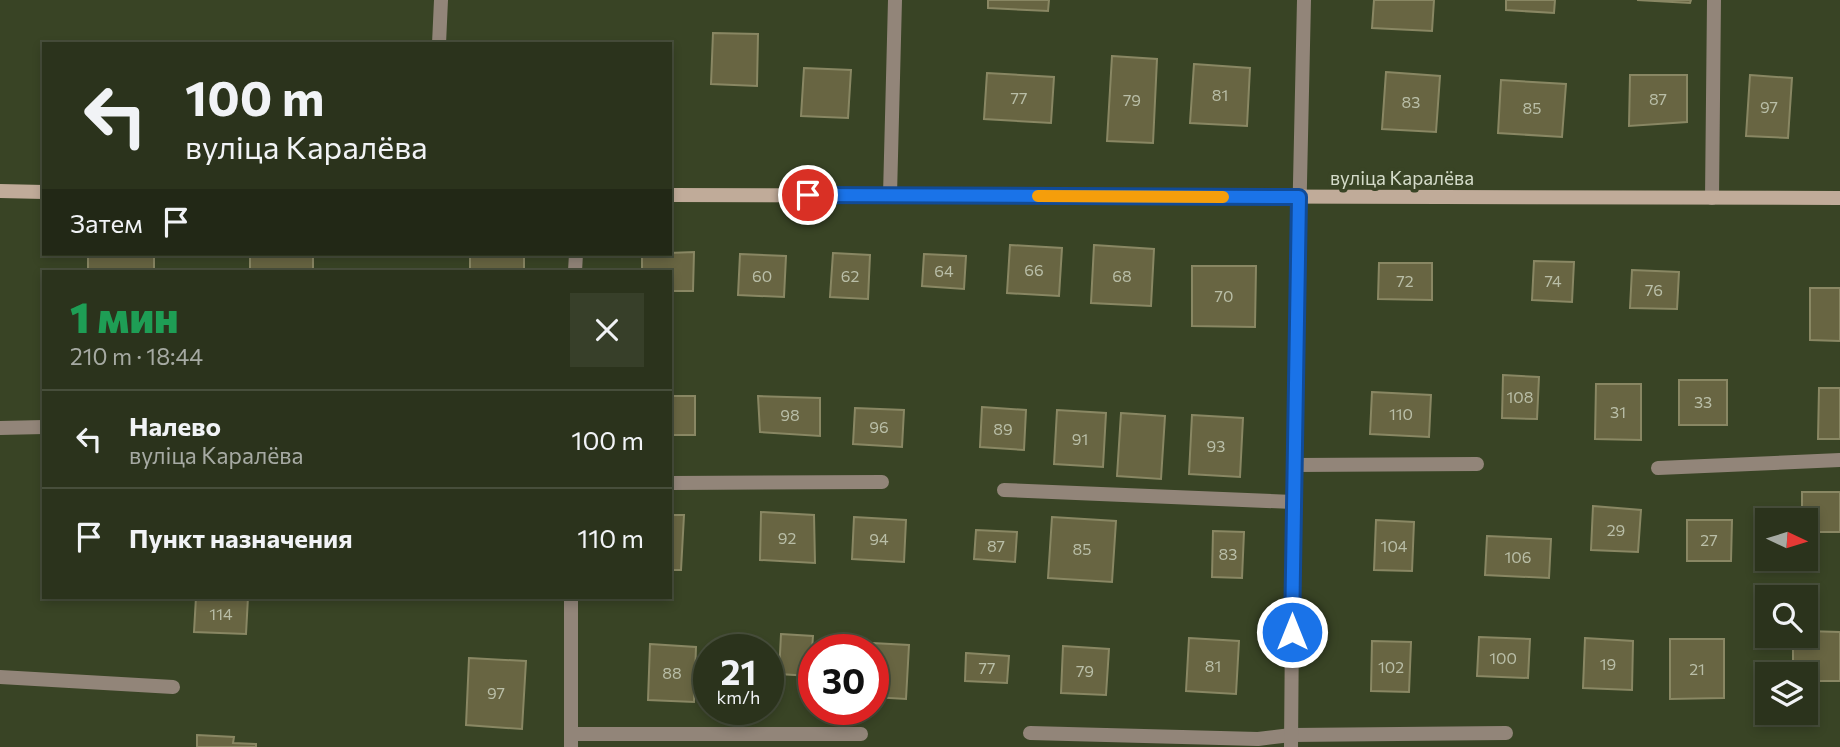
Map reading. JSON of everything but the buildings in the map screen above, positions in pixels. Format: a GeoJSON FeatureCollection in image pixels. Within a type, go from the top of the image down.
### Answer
{"type":"FeatureCollection","features":[{"type":"Feature","properties":{"kind":"main road"},"geometry":{"type":"LineString","coordinates":[[0,191],[42,192]]}},
{"type":"Feature","properties":{"kind":"main road","name":"вуліца Каралёва"},"geometry":{"type":"LineString","coordinates":[[672,195],[1840,198]]}},
{"type":"Feature","properties":{"kind":"street"},"geometry":{"type":"LineString","coordinates":[[439,42],[441,0]]}},
{"type":"Feature","properties":{"kind":"street"},"geometry":{"type":"LineString","coordinates":[[890,195],[895,0]]}},
{"type":"Feature","properties":{"kind":"street"},"geometry":{"type":"LineString","coordinates":[[1291,741],[1293,502],[1304,0]]}},
{"type":"Feature","properties":{"kind":"street"},"geometry":{"type":"LineString","coordinates":[[1712,198],[1714,0]]}},
{"type":"Feature","properties":{"kind":"street"},"geometry":{"type":"LineString","coordinates":[[0,428],[42,427]]}},
{"type":"Feature","properties":{"kind":"street"},"geometry":{"type":"LineString","coordinates":[[1658,468],[1840,460]]}},
{"type":"Feature","properties":{"kind":"street"},"geometry":{"type":"LineString","coordinates":[[1295,465],[1477,464]]}},
{"type":"Feature","properties":{"kind":"street"},"geometry":{"type":"LineString","coordinates":[[672,483],[882,482]]}},
{"type":"Feature","properties":{"kind":"street"},"geometry":{"type":"LineString","coordinates":[[1004,490],[1293,502]]}},
{"type":"Feature","properties":{"kind":"street"},"geometry":{"type":"LineString","coordinates":[[571,599],[571,741],[861,734]]}},
{"type":"Feature","properties":{"kind":"street"},"geometry":{"type":"LineString","coordinates":[[0,677],[173,687]]}},
{"type":"Feature","properties":{"kind":"street"},"geometry":{"type":"LineString","coordinates":[[1030,733],[1291,741],[1506,733]]}},
{"type":"Feature","properties":{"kind":"slow traffic"},"geometry":{"type":"LineString","coordinates":[[1038,196],[1223,197]]}},
{"type":"Feature","properties":{"kind":"route"},"geometry":{"type":"LineString","coordinates":[[808,195],[1299,197],[1292,632]]}}]}
